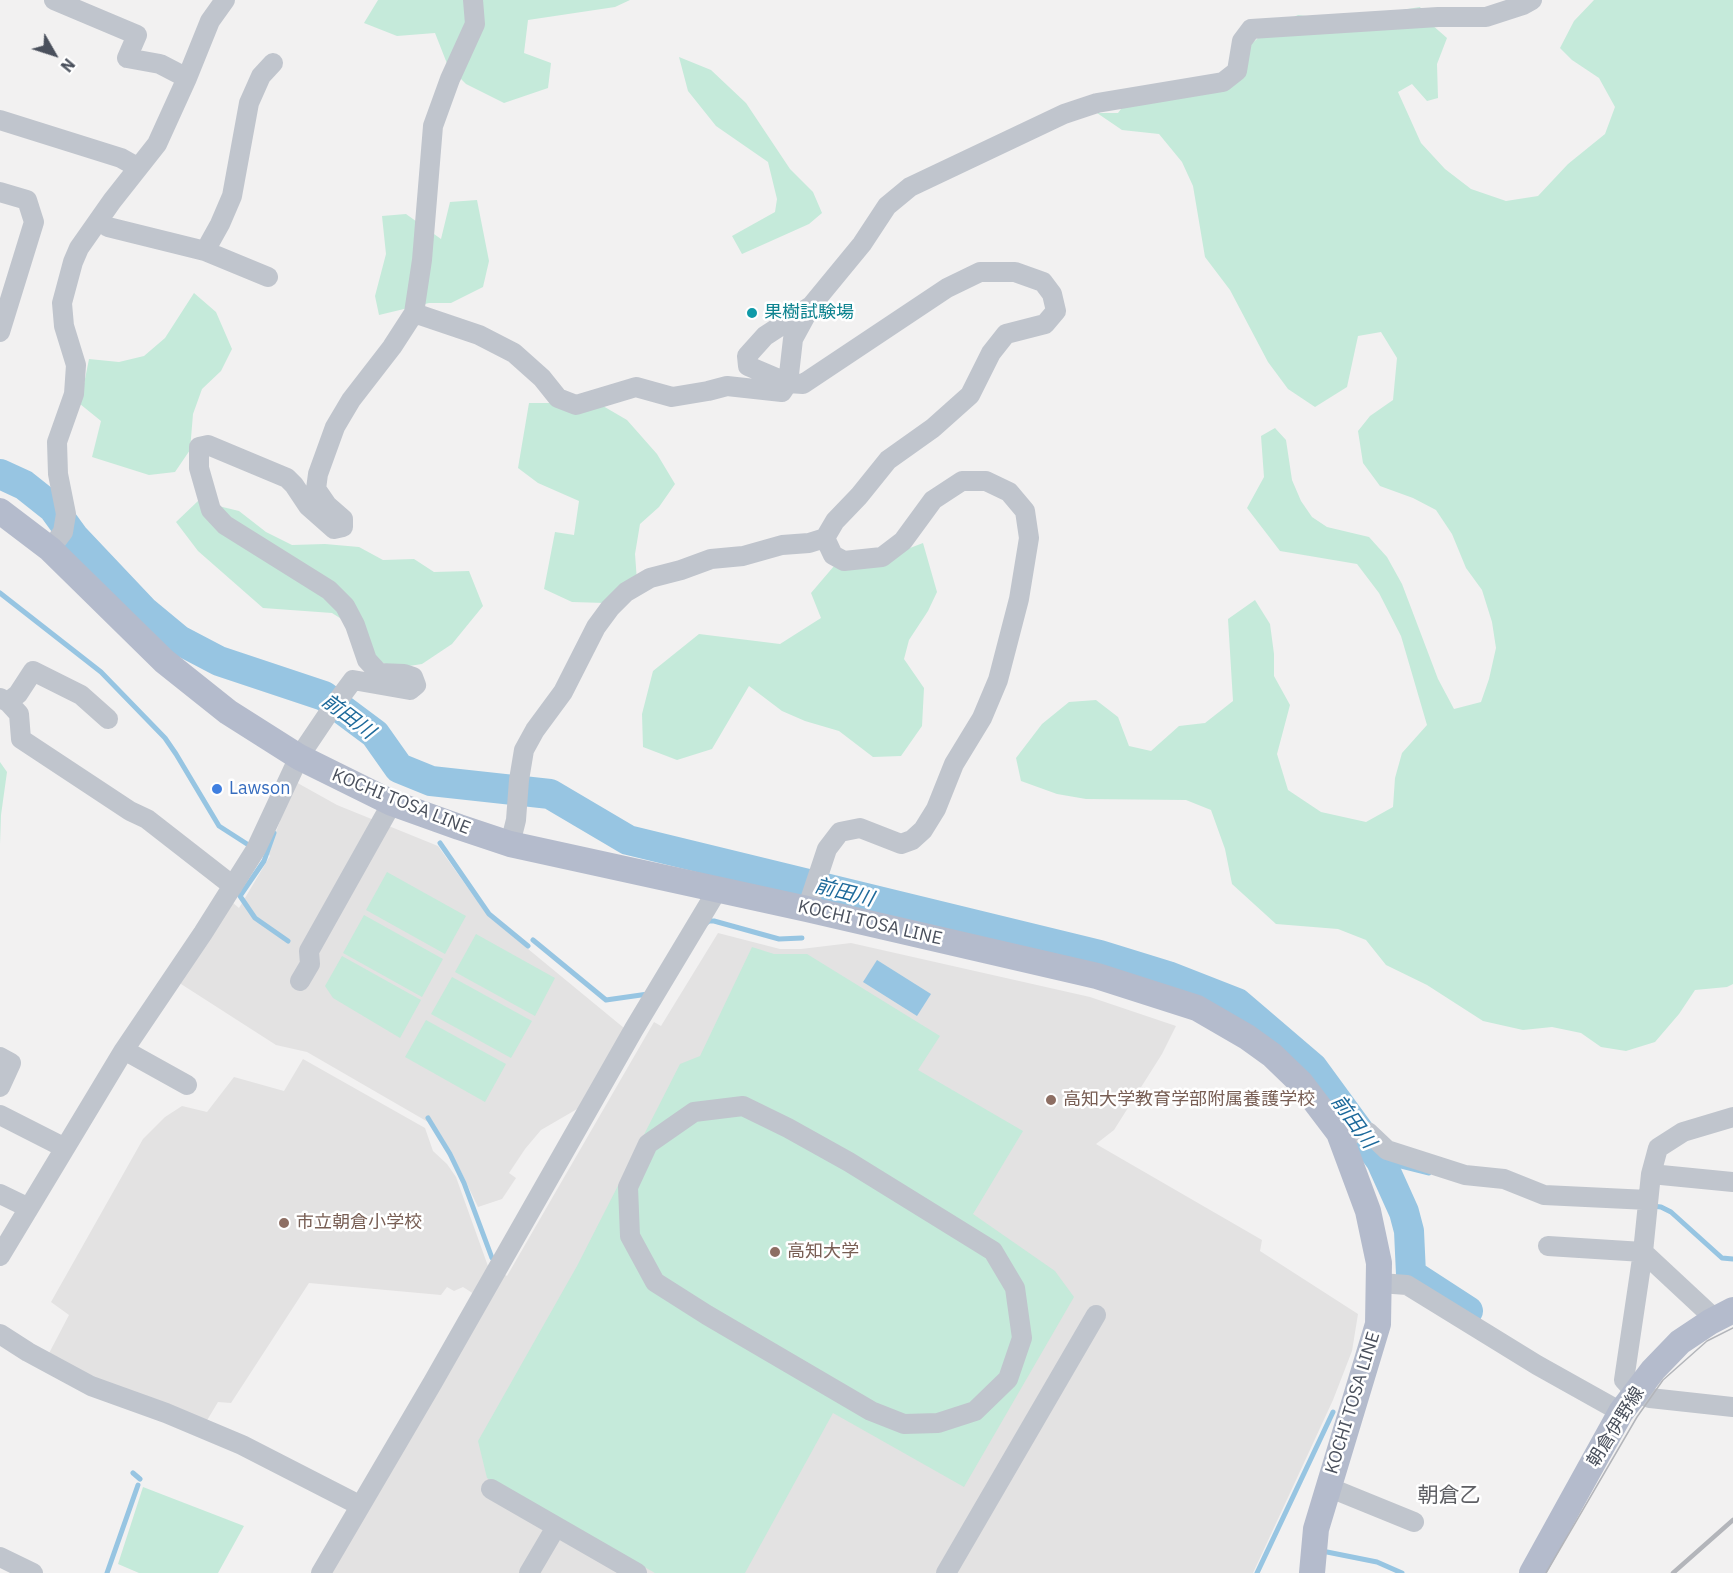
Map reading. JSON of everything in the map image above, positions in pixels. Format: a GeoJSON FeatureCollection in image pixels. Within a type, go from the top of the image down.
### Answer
{"type":"FeatureCollection","features":[{"type":"Feature","properties":{"kind":"main road","name":"KOCHI TOSA LINE"},"geometry":{"type":"LineString","coordinates":[[0,511],[60,532],[164,661],[228,712],[299,757],[392,802],[510,844],[718,889],[813,893],[1097,976],[1197,1008],[1247,1037],[1272,1055],[1351,1134],[1379,1263],[1378,1324],[1316,1529],[1312,1573]]}},
{"type":"Feature","properties":{"kind":"main road","name":"朝倉伊野線"},"geometry":{"type":"LineString","coordinates":[[1532,1573],[1628,1402],[1653,1370],[1680,1342],[1724,1314]]}},
{"type":"Feature","properties":{"kind":"street"},"geometry":{"type":"LineString","coordinates":[[54,0],[137,35],[127,58],[160,64],[187,78]]}},
{"type":"Feature","properties":{"kind":"street"},"geometry":{"type":"LineString","coordinates":[[60,532],[57,442],[74,394],[76,365],[64,326],[62,303],[73,262],[79,248],[112,201],[157,144],[210,21],[225,0]]}},
{"type":"Feature","properties":{"kind":"street"},"geometry":{"type":"LineString","coordinates":[[0,1256],[124,1050],[187,958],[256,849],[299,757],[336,703],[353,680],[410,690],[416,685],[413,677],[404,674],[379,673],[367,660],[355,625],[345,606],[329,590],[225,525],[212,510],[199,468],[199,447],[208,445],[287,478],[294,484],[308,506],[334,529],[343,527],[343,519],[327,505],[316,489],[334,427],[414,313],[422,260],[434,126],[450,79],[475,24],[473,0]]}},
{"type":"Feature","properties":{"kind":"street"},"geometry":{"type":"LineString","coordinates":[[414,313],[479,335],[514,353],[542,378],[558,398],[576,405],[636,387],[672,397],[727,386],[782,392],[788,383],[793,339],[811,306],[862,244],[887,206],[910,187],[1064,114],[1097,103],[1223,82],[1237,71],[1242,41],[1251,29],[1438,17],[1486,17],[1532,0]]}},
{"type":"Feature","properties":{"kind":"street"},"geometry":{"type":"LineString","coordinates":[[205,251],[220,225],[232,196],[249,103],[261,76],[273,63]]}},
{"type":"Feature","properties":{"kind":"street"},"geometry":{"type":"LineString","coordinates":[[0,120],[122,158],[137,167]]}},
{"type":"Feature","properties":{"kind":"street"},"geometry":{"type":"LineString","coordinates":[[0,192],[27,200],[34,222],[0,332]]}},
{"type":"Feature","properties":{"kind":"street"},"geometry":{"type":"LineString","coordinates":[[79,248],[88,247],[108,226],[113,212],[112,201]]}},
{"type":"Feature","properties":{"kind":"street"},"geometry":{"type":"LineString","coordinates":[[108,226],[205,251],[268,277]]}},
{"type":"Feature","properties":{"kind":"street"},"geometry":{"type":"LineString","coordinates":[[510,844],[516,820],[524,750],[535,730],[563,692],[596,627],[626,592],[650,578],[711,559],[743,556],[782,545],[809,543],[825,538],[834,521],[859,496],[888,460],[933,428],[970,395],[991,353],[1006,334],[1045,324],[1056,311],[1052,294],[1043,282],[1015,272],[980,272],[948,288],[803,384],[788,383],[748,366],[747,356],[765,336],[811,306]]}},
{"type":"Feature","properties":{"kind":"street"},"geometry":{"type":"LineString","coordinates":[[813,893],[827,849],[840,832],[860,828],[901,844],[912,840],[923,830],[936,809],[954,764],[982,718],[998,680],[1019,598],[1029,538],[1025,511],[1009,492],[986,481],[962,481],[933,500],[903,541],[882,557],[844,561],[833,555],[825,538]]}},
{"type":"Feature","properties":{"kind":"street"},"geometry":{"type":"LineString","coordinates":[[108,719],[81,695],[33,671],[18,694],[4,700],[19,714],[21,739],[130,811],[147,819],[233,886]]}},
{"type":"Feature","properties":{"kind":"street"},"geometry":{"type":"LineString","coordinates":[[300,981],[310,964],[309,951],[392,802]]}},
{"type":"Feature","properties":{"kind":"street"},"geometry":{"type":"LineString","coordinates":[[321,1573],[433,1382],[634,1029],[718,889]]}},
{"type":"Feature","properties":{"kind":"street"},"geometry":{"type":"LineString","coordinates":[[124,1050],[187,1085]]}},
{"type":"Feature","properties":{"kind":"street"},"geometry":{"type":"LineString","coordinates":[[0,1057],[11,1063],[0,1087]]}},
{"type":"Feature","properties":{"kind":"street"},"geometry":{"type":"LineString","coordinates":[[743,1106],[788,1128],[849,1162],[993,1251],[1015,1288],[1022,1338],[1008,1379],[975,1411],[938,1423],[904,1424],[871,1411],[655,1282],[630,1236],[628,1187],[648,1144],[694,1112],[743,1106]]}},
{"type":"Feature","properties":{"kind":"street"},"geometry":{"type":"LineString","coordinates":[[0,1115],[65,1148]]}},
{"type":"Feature","properties":{"kind":"street"},"geometry":{"type":"LineString","coordinates":[[1628,1402],[1624,1380],[1643,1252],[1654,1156],[1658,1148],[1683,1132],[1733,1117]]}},
{"type":"Feature","properties":{"kind":"street"},"geometry":{"type":"LineString","coordinates":[[1351,1134],[1368,1132],[1387,1150],[1465,1175],[1504,1179],[1544,1196],[1648,1200]]}},
{"type":"Feature","properties":{"kind":"street"},"geometry":{"type":"LineString","coordinates":[[1651,1174],[1733,1182]]}},
{"type":"Feature","properties":{"kind":"street"},"geometry":{"type":"LineString","coordinates":[[0,1194],[29,1208]]}},
{"type":"Feature","properties":{"kind":"street"},"geometry":{"type":"LineString","coordinates":[[1548,1246],[1643,1252],[1724,1314]]}},
{"type":"Feature","properties":{"kind":"street"},"geometry":{"type":"LineString","coordinates":[[1380,1283],[1407,1285],[1537,1365],[1628,1402],[1656,1399],[1733,1407]]}},
{"type":"Feature","properties":{"kind":"street"},"geometry":{"type":"LineString","coordinates":[[946,1573],[1096,1315]]}},
{"type":"Feature","properties":{"kind":"street"},"geometry":{"type":"LineString","coordinates":[[0,1335],[91,1386],[166,1413],[242,1445],[360,1505]]}},
{"type":"Feature","properties":{"kind":"street"},"geometry":{"type":"LineString","coordinates":[[1328,1487],[1414,1522]]}},
{"type":"Feature","properties":{"kind":"street"},"geometry":{"type":"LineString","coordinates":[[491,1489],[637,1573]]}},
{"type":"Feature","properties":{"kind":"street"},"geometry":{"type":"LineString","coordinates":[[529,1573],[556,1527]]}},
{"type":"Feature","properties":{"kind":"street"},"geometry":{"type":"LineString","coordinates":[[0,1557],[33,1573]]}},
{"type":"Feature","properties":{"kind":"shaded area"},"geometry":{"type":"Polygon","coordinates":[[[294,781],[337,805],[438,846],[488,916],[624,1028],[584,1105],[541,1130],[509,1173],[516,1178],[502,1199],[478,1207],[452,1153],[431,1119],[428,1122],[307,1052],[276,1045],[181,984],[181,976],[232,902],[239,908],[270,856],[268,853],[280,821],[281,804],[294,781]]]}},
{"type":"Feature","properties":{"kind":"shaded area","name":"高知大学"},"geometry":{"type":"Polygon","coordinates":[[[718,933],[780,949],[851,943],[1090,997],[1176,1026],[1162,1054],[1114,1130],[1096,1144],[1262,1240],[1260,1251],[1358,1314],[1352,1351],[1333,1400],[1253,1573],[331,1573],[504,1274],[507,1276],[654,1022],[661,1026],[718,933]]]}},
{"type":"Feature","properties":{"kind":"shaded area","name":"市立朝倉小学校"},"geometry":{"type":"Polygon","coordinates":[[[303,1059],[425,1128],[433,1151],[447,1164],[456,1177],[489,1269],[474,1294],[463,1287],[454,1291],[447,1287],[441,1295],[309,1283],[231,1403],[218,1402],[206,1422],[46,1359],[69,1315],[51,1302],[143,1139],[165,1117],[182,1106],[207,1112],[234,1077],[284,1091],[303,1059]]]}},
{"type":"Feature","properties":{"kind":"green space"},"geometry":{"type":"Polygon","coordinates":[[[378,0],[630,0],[615,7],[528,20],[524,53],[551,63],[548,88],[504,103],[466,84],[448,66],[435,33],[397,36],[364,23],[378,0]]]}},
{"type":"Feature","properties":{"kind":"green space"},"geometry":{"type":"Polygon","coordinates":[[[1594,0],[1733,0],[1733,984],[1727,987],[1695,990],[1679,1014],[1655,1042],[1626,1051],[1601,1047],[1581,1033],[1552,1027],[1523,1030],[1483,1021],[1427,985],[1386,965],[1366,940],[1338,929],[1276,924],[1232,884],[1225,849],[1211,810],[1186,800],[1086,799],[1057,794],[1021,781],[1016,758],[1042,724],[1069,702],[1096,700],[1118,717],[1129,746],[1151,751],[1179,726],[1205,723],[1233,701],[1228,619],[1255,600],[1270,624],[1274,676],[1290,705],[1277,754],[1288,790],[1321,812],[1366,822],[1393,807],[1395,778],[1402,753],[1427,725],[1401,636],[1379,593],[1357,564],[1280,551],[1247,508],[1264,477],[1261,436],[1275,428],[1286,440],[1292,480],[1301,501],[1312,517],[1327,527],[1369,537],[1387,557],[1402,584],[1438,679],[1454,709],[1481,702],[1496,648],[1492,622],[1482,590],[1466,568],[1452,534],[1436,510],[1413,498],[1380,486],[1363,463],[1358,431],[1370,416],[1393,400],[1397,358],[1381,332],[1358,336],[1347,387],[1315,407],[1288,389],[1268,362],[1230,290],[1205,257],[1193,186],[1182,162],[1159,134],[1122,130],[1097,113],[1118,113],[1132,94],[1244,72],[1249,46],[1266,31],[1298,15],[1329,19],[1358,17],[1420,7],[1431,24],[1447,38],[1437,64],[1438,98],[1427,101],[1412,84],[1398,92],[1421,143],[1445,169],[1471,189],[1506,201],[1538,196],[1568,164],[1605,134],[1615,107],[1599,78],[1572,60],[1560,48],[1574,21],[1594,0]]]}},
{"type":"Feature","properties":{"kind":"green space"},"geometry":{"type":"Polygon","coordinates":[[[679,57],[711,70],[746,103],[790,169],[813,192],[822,213],[809,224],[742,254],[732,236],[775,212],[777,199],[768,162],[716,126],[688,91],[679,57]]]}},
{"type":"Feature","properties":{"kind":"green space"},"geometry":{"type":"Polygon","coordinates":[[[477,200],[489,261],[483,287],[451,303],[429,303],[379,315],[375,296],[386,254],[382,216],[406,214],[441,239],[450,202],[477,200]]]}},
{"type":"Feature","properties":{"kind":"green space"},"geometry":{"type":"Polygon","coordinates":[[[194,293],[216,312],[232,349],[221,371],[202,389],[193,414],[190,450],[175,472],[149,475],[92,457],[101,421],[80,404],[89,359],[119,362],[144,356],[165,338],[194,293]]]}},
{"type":"Feature","properties":{"kind":"green space"},"geometry":{"type":"Polygon","coordinates":[[[591,399],[627,420],[657,454],[675,484],[659,507],[640,524],[635,554],[637,581],[605,603],[572,602],[544,589],[555,532],[574,535],[579,501],[538,483],[518,468],[529,403],[591,399]]]}},
{"type":"Feature","properties":{"kind":"green space"},"geometry":{"type":"Polygon","coordinates":[[[198,501],[239,511],[266,532],[292,545],[325,544],[359,547],[383,560],[414,559],[434,572],[469,571],[483,606],[452,644],[422,664],[396,668],[363,655],[351,625],[332,613],[263,608],[198,551],[176,522],[198,501]]]}},
{"type":"Feature","properties":{"kind":"green space"},"geometry":{"type":"Polygon","coordinates":[[[923,543],[937,592],[909,640],[904,659],[924,688],[922,726],[901,756],[873,757],[839,731],[805,721],[782,711],[749,686],[712,749],[677,760],[643,747],[642,714],[653,671],[699,634],[780,644],[821,618],[811,593],[840,559],[876,561],[923,543]]]}},
{"type":"Feature","properties":{"kind":"green space"},"geometry":{"type":"Polygon","coordinates":[[[0,762],[7,772],[1,815],[0,844],[0,762]]]}},
{"type":"Feature","properties":{"kind":"green space"},"geometry":{"type":"Polygon","coordinates":[[[387,872],[466,916],[445,954],[366,910],[387,872]]]}},
{"type":"Feature","properties":{"kind":"green space"},"geometry":{"type":"Polygon","coordinates":[[[364,915],[443,959],[422,997],[343,953],[364,915]]]}},
{"type":"Feature","properties":{"kind":"green space"},"geometry":{"type":"Polygon","coordinates":[[[476,934],[555,978],[535,1016],[455,972],[476,934]]]}},
{"type":"Feature","properties":{"kind":"green space"},"geometry":{"type":"Polygon","coordinates":[[[752,947],[774,954],[807,954],[940,1036],[918,1070],[1023,1131],[973,1214],[1055,1271],[1074,1297],[964,1487],[833,1413],[745,1573],[655,1573],[487,1478],[478,1441],[577,1266],[680,1064],[700,1056],[752,947]]]}},
{"type":"Feature","properties":{"kind":"green space"},"geometry":{"type":"Polygon","coordinates":[[[342,956],[421,1000],[400,1038],[333,998],[325,986],[342,956]]]}},
{"type":"Feature","properties":{"kind":"green space"},"geometry":{"type":"Polygon","coordinates":[[[452,977],[532,1021],[511,1058],[431,1014],[452,977]]]}},
{"type":"Feature","properties":{"kind":"green space"},"geometry":{"type":"Polygon","coordinates":[[[426,1020],[506,1064],[485,1102],[405,1057],[426,1020]]]}},
{"type":"Feature","properties":{"kind":"green space"},"geometry":{"type":"Polygon","coordinates":[[[143,1487],[244,1526],[218,1573],[139,1573],[118,1564],[143,1487]]]}},
{"type":"Feature","properties":{"kind":"water"},"geometry":{"type":"Polygon","coordinates":[[[877,960],[931,994],[917,1016],[863,982],[877,960]]]}},
{"type":"Feature","properties":{"kind":"waterway","name":"前田川"},"geometry":{"type":"LineString","coordinates":[[0,474],[24,485],[53,508],[74,537],[144,611],[179,640],[219,661],[324,696],[375,734],[399,768],[431,781],[550,794],[628,840],[1100,955],[1168,976],[1237,1003],[1313,1068],[1381,1161],[1404,1212],[1409,1231],[1411,1274],[1468,1311]]}},
{"type":"Feature","properties":{"kind":"waterway"},"geometry":{"type":"LineString","coordinates":[[0,593],[101,672],[165,738],[219,826],[247,844]]}},
{"type":"Feature","properties":{"kind":"waterway"},"geometry":{"type":"LineString","coordinates":[[274,833],[264,861],[240,896],[255,918],[288,941]]}},
{"type":"Feature","properties":{"kind":"waterway"},"geometry":{"type":"LineString","coordinates":[[440,843],[489,914],[528,946]]}},
{"type":"Feature","properties":{"kind":"waterway"},"geometry":{"type":"LineString","coordinates":[[705,924],[714,921],[779,939],[802,938]]}},
{"type":"Feature","properties":{"kind":"waterway"},"geometry":{"type":"LineString","coordinates":[[533,940],[606,1000],[649,992]]}},
{"type":"Feature","properties":{"kind":"waterway"},"geometry":{"type":"LineString","coordinates":[[428,1118],[450,1154],[464,1183],[492,1258]]}},
{"type":"Feature","properties":{"kind":"waterway"},"geometry":{"type":"LineString","coordinates":[[1381,1161],[1429,1173]]}},
{"type":"Feature","properties":{"kind":"waterway"},"geometry":{"type":"LineString","coordinates":[[1652,1206],[1671,1212],[1722,1258],[1733,1259]]}},
{"type":"Feature","properties":{"kind":"waterway"},"geometry":{"type":"LineString","coordinates":[[1257,1573],[1333,1412]]}},
{"type":"Feature","properties":{"kind":"waterway"},"geometry":{"type":"LineString","coordinates":[[133,1473],[140,1479]]}},
{"type":"Feature","properties":{"kind":"waterway"},"geometry":{"type":"LineString","coordinates":[[107,1573],[138,1485]]}},
{"type":"Feature","properties":{"kind":"waterway"},"geometry":{"type":"LineString","coordinates":[[1322,1551],[1377,1562],[1402,1573]]}},
{"type":"Feature","properties":{"kind":"tram line"},"geometry":{"type":"LineString","coordinates":[[1546,1573],[1637,1417],[1663,1380],[1707,1341],[1733,1328]]}},
{"type":"Feature","properties":{"kind":"railway"},"geometry":{"type":"LineString","coordinates":[[1673,1573],[1733,1520]]}},
{"type":"Feature","properties":{"kind":"place","name":"果樹試験場"},"geometry":{"type":"Point","coordinates":[752,313]}},
{"type":"Feature","properties":{"kind":"place","name":"Lawson"},"geometry":{"type":"Point","coordinates":[217,789]}},
{"type":"Feature","properties":{"kind":"place","name":"高知大学教育学部附属養護学校"},"geometry":{"type":"Point","coordinates":[1051,1100]}},
{"type":"Feature","properties":{"kind":"place","name":"市立朝倉小学校"},"geometry":{"type":"Point","coordinates":[284,1223]}},
{"type":"Feature","properties":{"kind":"place","name":"高知大学"},"geometry":{"type":"Point","coordinates":[775,1252]}},
{"type":"Feature","properties":{"kind":"district","name":"朝倉乙"},"geometry":{"type":"Point","coordinates":[1449,1496]}}]}
